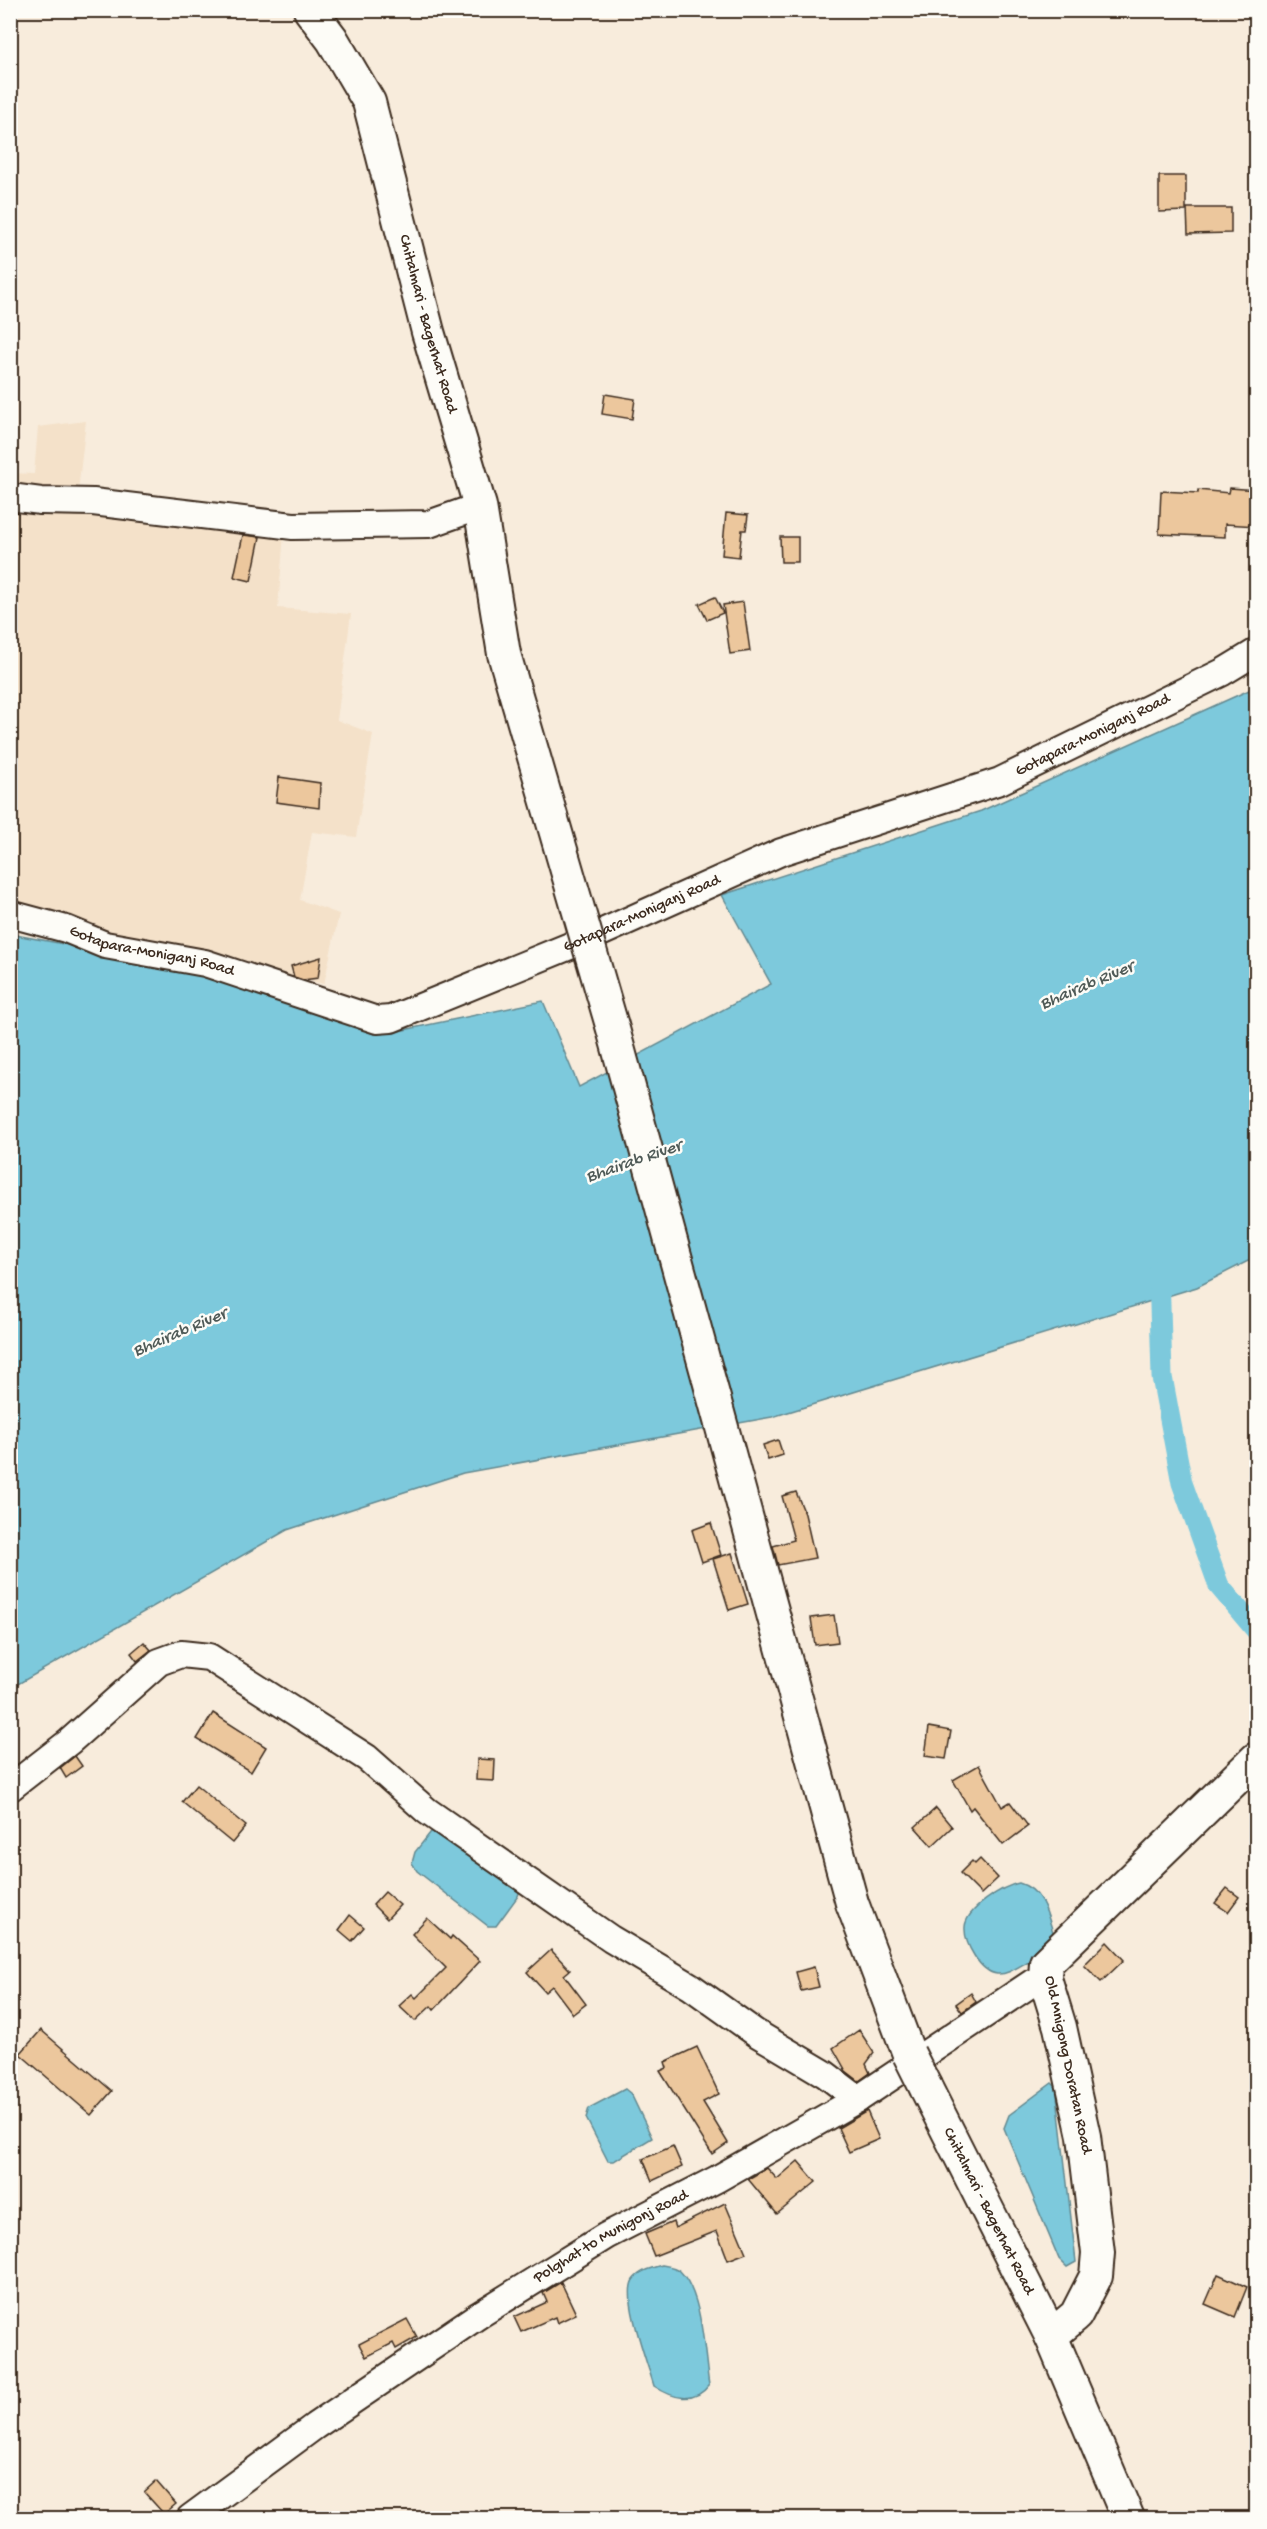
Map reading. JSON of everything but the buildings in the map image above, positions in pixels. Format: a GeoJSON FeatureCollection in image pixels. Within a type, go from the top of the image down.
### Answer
{"type":"FeatureCollection","features":[{"type":"Feature","properties":{"kind":"main road","name":"Chitalmari - Bagerhat Road"},"geometry":{"type":"LineString","coordinates":[[310,10],[332,39],[369,102],[428,332],[480,506],[504,654],[613,1029],[852,1903],[909,2054],[1051,2336],[1128,2518]]}},
{"type":"Feature","properties":{"kind":"main road","name":"Old Mnigong Doratan Road"},"geometry":{"type":"LineString","coordinates":[[1051,2336],[1076,2315],[1096,2276],[1098,2253],[1078,2102],[1060,2027],[1045,1978],[1046,1963],[1066,1941],[1128,1885],[1257,1759]]}},
{"type":"Feature","properties":{"kind":"street"},"geometry":{"type":"LineString","coordinates":[[10,497],[41,501],[93,502],[293,526],[429,524],[480,506]]}},
{"type":"Feature","properties":{"kind":"street","name":"Gotapara-Moniganj Road"},"geometry":{"type":"LineString","coordinates":[[10,914],[66,929],[105,945],[205,963],[378,1020],[392,1019],[588,939],[781,852],[1000,781],[1223,672],[1257,652]]}},
{"type":"Feature","properties":{"kind":"street"},"geometry":{"type":"LineString","coordinates":[[10,1788],[69,1742],[159,1662],[181,1654],[209,1657],[367,1758],[428,1812],[601,1933],[690,1986],[756,2032],[825,2074],[858,2099]]}},
{"type":"Feature","properties":{"kind":"street","name":"Polghat to Munigonj Road"},"geometry":{"type":"LineString","coordinates":[[190,2518],[315,2426],[488,2309],[606,2236],[717,2179],[858,2099],[1032,1983],[1045,1978]]}},
{"type":"Feature","properties":{"kind":"shaded area"},"geometry":{"type":"Polygon","coordinates":[[[86,421],[76,509],[284,533],[278,608],[351,614],[337,720],[373,734],[356,837],[312,832],[300,900],[339,914],[324,984],[155,949],[11,908],[10,473],[34,474],[38,427],[86,421]]]}},
{"type":"Feature","properties":{"kind":"water","name":"Bhairab River"},"geometry":{"type":"Polygon","coordinates":[[[1256,687],[1256,1257],[1197,1287],[772,1417],[463,1473],[287,1530],[11,1688],[10,934],[246,978],[394,1032],[543,1001],[579,1087],[771,984],[722,895],[981,811],[1256,687]]]}},
{"type":"Feature","properties":{"kind":"water"},"geometry":{"type":"Polygon","coordinates":[[[434,1828],[521,1887],[518,1896],[496,1926],[488,1926],[417,1871],[412,1863],[415,1852],[434,1828]]]}},
{"type":"Feature","properties":{"kind":"water"},"geometry":{"type":"Polygon","coordinates":[[[1019,1883],[1040,1898],[1055,1939],[1046,1950],[1027,1962],[1009,1972],[997,1974],[985,1968],[974,1956],[967,1941],[965,1927],[972,1913],[986,1899],[1019,1883]]]}},
{"type":"Feature","properties":{"kind":"water"},"geometry":{"type":"Polygon","coordinates":[[[1052,2083],[1056,2087],[1076,2262],[1067,2267],[1059,2259],[1004,2128],[1009,2115],[1052,2083]]]}},
{"type":"Feature","properties":{"kind":"water"},"geometry":{"type":"Polygon","coordinates":[[[625,2089],[631,2094],[652,2138],[614,2161],[608,2161],[586,2118],[589,2108],[625,2089]]]}},
{"type":"Feature","properties":{"kind":"water"},"geometry":{"type":"Polygon","coordinates":[[[662,2265],[680,2271],[688,2281],[698,2309],[709,2385],[697,2395],[690,2397],[683,2398],[668,2394],[654,2386],[633,2315],[630,2289],[633,2280],[650,2268],[662,2265]]]}},
{"type":"Feature","properties":{"kind":"waterway"},"geometry":{"type":"LineString","coordinates":[[1159,1270],[1162,1377],[1182,1483],[1219,1586],[1256,1630]]}}]}
